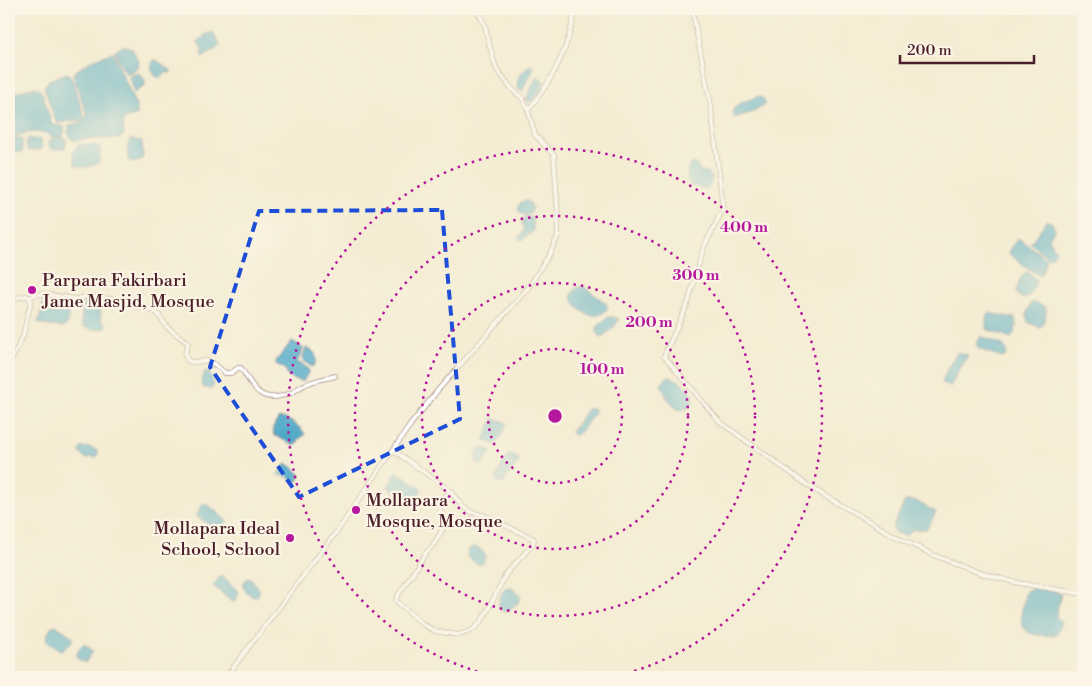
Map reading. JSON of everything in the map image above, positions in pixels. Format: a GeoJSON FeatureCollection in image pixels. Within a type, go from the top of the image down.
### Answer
{"type":"FeatureCollection","features":[{"type":"Feature","properties":{"kind":"street"},"geometry":{"type":"LineString","coordinates":[[226,677],[338,530],[411,424],[438,390],[528,288],[558,236],[554,155],[535,135],[523,99],[511,88],[496,68],[486,26],[476,9]]}},
{"type":"Feature","properties":{"kind":"street"},"geometry":{"type":"LineString","coordinates":[[528,110],[540,95],[560,60],[573,25],[575,9]]}},
{"type":"Feature","properties":{"kind":"street"},"geometry":{"type":"LineString","coordinates":[[692,9],[711,106],[723,209],[703,249],[688,303],[664,356],[720,422],[813,489],[893,535],[934,555],[987,575],[1018,583],[1083,594]]}},
{"type":"Feature","properties":{"kind":"street"},"geometry":{"type":"LineString","coordinates":[[9,299],[26,296],[30,298],[39,294],[77,299],[89,296],[120,300],[151,310],[161,317],[173,332],[188,343],[185,355],[188,361],[196,363],[208,361],[225,373],[231,373],[241,368],[254,390],[264,396],[280,396],[306,384],[335,376]]}},
{"type":"Feature","properties":{"kind":"street"},"geometry":{"type":"LineString","coordinates":[[9,365],[23,336],[31,301],[30,298]]}},
{"type":"Feature","properties":{"kind":"street"},"geometry":{"type":"LineString","coordinates":[[393,450],[450,491],[463,507],[471,512],[509,526],[530,537],[534,542],[503,578],[494,600],[480,624],[470,631],[458,635],[430,628],[396,601],[445,525],[439,507],[442,499],[450,491]]}},
{"type":"Feature","properties":{"kind":"highlighted area"},"geometry":{"type":"Polygon","coordinates":[[[442,210],[460,419],[299,497],[210,367],[259,211],[442,210]]]}},
{"type":"Feature","properties":{"kind":"water"},"geometry":{"type":"Polygon","coordinates":[[[213,32],[221,46],[203,58],[200,55],[203,50],[197,41],[206,34],[213,32]]]}},
{"type":"Feature","properties":{"kind":"water"},"geometry":{"type":"Polygon","coordinates":[[[123,46],[132,48],[139,61],[138,68],[127,74],[114,51],[123,46]]]}},
{"type":"Feature","properties":{"kind":"water"},"geometry":{"type":"Polygon","coordinates":[[[113,52],[138,115],[123,120],[124,135],[120,139],[73,141],[68,133],[69,125],[82,122],[87,115],[73,75],[74,72],[92,60],[113,52]]]}},
{"type":"Feature","properties":{"kind":"water"},"geometry":{"type":"Polygon","coordinates":[[[155,59],[171,70],[171,73],[166,73],[160,78],[155,76],[152,63],[155,59]]]}},
{"type":"Feature","properties":{"kind":"water"},"geometry":{"type":"Polygon","coordinates":[[[530,65],[534,68],[520,92],[517,84],[519,77],[530,65]]]}},
{"type":"Feature","properties":{"kind":"water"},"geometry":{"type":"Polygon","coordinates":[[[68,73],[71,77],[84,118],[58,123],[55,120],[44,87],[49,80],[68,73]]]}},
{"type":"Feature","properties":{"kind":"water"},"geometry":{"type":"Polygon","coordinates":[[[139,73],[145,80],[145,86],[134,93],[129,78],[131,75],[139,73]]]}},
{"type":"Feature","properties":{"kind":"water"},"geometry":{"type":"Polygon","coordinates":[[[537,76],[544,81],[537,96],[529,102],[526,99],[537,76]]]}},
{"type":"Feature","properties":{"kind":"water"},"geometry":{"type":"Polygon","coordinates":[[[32,87],[39,88],[43,94],[52,125],[64,126],[63,136],[52,138],[48,134],[37,132],[9,138],[9,95],[32,87]]]}},
{"type":"Feature","properties":{"kind":"water"},"geometry":{"type":"Polygon","coordinates":[[[758,96],[764,99],[765,104],[762,107],[735,118],[733,109],[738,104],[758,96]]]}},
{"type":"Feature","properties":{"kind":"water"},"geometry":{"type":"Polygon","coordinates":[[[15,137],[22,138],[23,151],[9,152],[9,140],[15,137]]]}},
{"type":"Feature","properties":{"kind":"water"},"geometry":{"type":"Polygon","coordinates":[[[62,137],[67,140],[65,148],[54,150],[50,148],[48,141],[62,137]]]}},
{"type":"Feature","properties":{"kind":"water"},"geometry":{"type":"Polygon","coordinates":[[[28,138],[41,140],[42,150],[28,151],[26,144],[28,138]]]}},
{"type":"Feature","properties":{"kind":"water"},"geometry":{"type":"Polygon","coordinates":[[[130,139],[142,141],[143,157],[140,161],[133,163],[128,160],[127,147],[130,139]]]}},
{"type":"Feature","properties":{"kind":"water"},"geometry":{"type":"Polygon","coordinates":[[[78,144],[100,147],[100,161],[88,167],[75,165],[73,153],[78,144]]]}},
{"type":"Feature","properties":{"kind":"water"},"geometry":{"type":"Polygon","coordinates":[[[692,162],[697,165],[700,171],[707,172],[713,178],[707,189],[691,186],[689,183],[687,174],[692,162]]]}},
{"type":"Feature","properties":{"kind":"water"},"geometry":{"type":"Polygon","coordinates":[[[522,201],[528,201],[532,208],[528,215],[522,215],[518,211],[518,205],[522,201]]]}},
{"type":"Feature","properties":{"kind":"water"},"geometry":{"type":"Polygon","coordinates":[[[526,216],[532,218],[534,231],[521,241],[518,237],[524,231],[522,221],[526,216]]]}},
{"type":"Feature","properties":{"kind":"water"},"geometry":{"type":"Polygon","coordinates":[[[1047,220],[1052,223],[1055,229],[1049,239],[1056,251],[1049,258],[1030,243],[1047,220]]]}},
{"type":"Feature","properties":{"kind":"water"},"geometry":{"type":"Polygon","coordinates":[[[1018,238],[1047,259],[1042,273],[1038,275],[1010,255],[1009,250],[1018,238]]]}},
{"type":"Feature","properties":{"kind":"water"},"geometry":{"type":"Polygon","coordinates":[[[1026,272],[1029,272],[1037,280],[1029,296],[1024,299],[1018,296],[1016,292],[1020,279],[1026,272]]]}},
{"type":"Feature","properties":{"kind":"water"},"geometry":{"type":"Polygon","coordinates":[[[583,286],[606,303],[608,308],[603,313],[593,316],[587,314],[574,302],[571,297],[573,292],[576,288],[583,286]]]}},
{"type":"Feature","properties":{"kind":"water"},"geometry":{"type":"Polygon","coordinates":[[[44,298],[70,302],[67,325],[64,327],[48,326],[38,323],[44,298]]]}},
{"type":"Feature","properties":{"kind":"water"},"geometry":{"type":"Polygon","coordinates":[[[84,299],[100,300],[101,319],[106,324],[106,328],[94,330],[83,327],[81,321],[84,299]]]}},
{"type":"Feature","properties":{"kind":"water"},"geometry":{"type":"Polygon","coordinates":[[[1032,302],[1044,306],[1047,310],[1043,325],[1040,328],[1028,322],[1027,319],[1027,312],[1032,302]]]}},
{"type":"Feature","properties":{"kind":"water"},"geometry":{"type":"Polygon","coordinates":[[[990,313],[1015,318],[1016,329],[1011,338],[986,329],[986,318],[990,313]]]}},
{"type":"Feature","properties":{"kind":"water"},"geometry":{"type":"Polygon","coordinates":[[[608,317],[619,319],[611,330],[601,337],[597,333],[597,327],[608,317]]]}},
{"type":"Feature","properties":{"kind":"water"},"geometry":{"type":"Polygon","coordinates":[[[981,336],[1003,345],[1007,350],[1006,356],[1002,358],[979,349],[976,345],[981,336]]]}},
{"type":"Feature","properties":{"kind":"water"},"geometry":{"type":"Polygon","coordinates":[[[292,341],[303,348],[297,362],[305,366],[309,371],[303,382],[288,377],[285,369],[276,364],[276,361],[292,341]]]}},
{"type":"Feature","properties":{"kind":"water"},"geometry":{"type":"Polygon","coordinates":[[[306,348],[314,352],[316,356],[316,362],[312,367],[302,360],[306,348]]]}},
{"type":"Feature","properties":{"kind":"water"},"geometry":{"type":"Polygon","coordinates":[[[957,352],[968,355],[950,387],[942,382],[957,352]]]}},
{"type":"Feature","properties":{"kind":"water"},"geometry":{"type":"Polygon","coordinates":[[[205,371],[209,372],[214,385],[212,389],[204,388],[201,384],[205,371]]]}},
{"type":"Feature","properties":{"kind":"water"},"geometry":{"type":"Polygon","coordinates":[[[668,376],[684,384],[692,394],[694,398],[689,408],[678,410],[667,398],[661,384],[668,376]]]}},
{"type":"Feature","properties":{"kind":"water"},"geometry":{"type":"Polygon","coordinates":[[[593,408],[595,413],[579,433],[574,436],[571,432],[587,409],[593,408]]]}},
{"type":"Feature","properties":{"kind":"water"},"geometry":{"type":"Polygon","coordinates":[[[283,418],[299,427],[305,435],[300,438],[295,446],[274,435],[273,428],[278,419],[283,418]]]}},
{"type":"Feature","properties":{"kind":"water"},"geometry":{"type":"Polygon","coordinates":[[[493,419],[504,421],[507,424],[495,445],[484,440],[493,419]]]}},
{"type":"Feature","properties":{"kind":"water"},"geometry":{"type":"Polygon","coordinates":[[[89,447],[98,451],[96,458],[86,459],[79,452],[81,448],[89,447]]]}},
{"type":"Feature","properties":{"kind":"water"},"geometry":{"type":"Polygon","coordinates":[[[479,447],[490,449],[491,453],[482,466],[476,463],[475,457],[479,447]]]}},
{"type":"Feature","properties":{"kind":"water"},"geometry":{"type":"Polygon","coordinates":[[[508,455],[515,456],[519,459],[519,462],[503,484],[497,482],[496,476],[508,455]]]}},
{"type":"Feature","properties":{"kind":"water"},"geometry":{"type":"Polygon","coordinates":[[[286,464],[301,475],[298,481],[293,482],[285,476],[278,475],[286,464]]]}},
{"type":"Feature","properties":{"kind":"water"},"geometry":{"type":"Polygon","coordinates":[[[396,472],[421,488],[419,496],[409,503],[388,486],[396,472]]]}},
{"type":"Feature","properties":{"kind":"water"},"geometry":{"type":"Polygon","coordinates":[[[905,501],[916,501],[936,512],[927,529],[912,530],[906,536],[895,533],[892,528],[905,501]]]}},
{"type":"Feature","properties":{"kind":"water"},"geometry":{"type":"Polygon","coordinates":[[[203,503],[211,507],[227,521],[222,532],[196,516],[203,503]]]}},
{"type":"Feature","properties":{"kind":"water"},"geometry":{"type":"Polygon","coordinates":[[[475,546],[486,555],[483,563],[478,564],[467,557],[468,549],[475,546]]]}},
{"type":"Feature","properties":{"kind":"water"},"geometry":{"type":"Polygon","coordinates":[[[220,576],[226,579],[239,592],[236,601],[229,600],[213,586],[220,576]]]}},
{"type":"Feature","properties":{"kind":"water"},"geometry":{"type":"Polygon","coordinates":[[[247,578],[251,578],[260,590],[255,597],[251,596],[243,588],[247,578]]]}},
{"type":"Feature","properties":{"kind":"water"},"geometry":{"type":"Polygon","coordinates":[[[506,587],[512,588],[521,596],[518,603],[505,613],[499,609],[499,603],[506,587]]]}},
{"type":"Feature","properties":{"kind":"water"},"geometry":{"type":"Polygon","coordinates":[[[1032,588],[1047,589],[1061,593],[1056,618],[1060,620],[1061,624],[1057,635],[1034,635],[1024,627],[1022,621],[1023,603],[1026,591],[1032,588]]]}},
{"type":"Feature","properties":{"kind":"water"},"geometry":{"type":"Polygon","coordinates":[[[56,625],[73,637],[68,645],[60,650],[46,640],[52,626],[56,625]]]}},
{"type":"Feature","properties":{"kind":"water"},"geometry":{"type":"Polygon","coordinates":[[[85,644],[93,651],[85,663],[76,656],[79,648],[85,644]]]}},
{"type":"Feature","properties":{"kind":"place","name":"Parpara Fakirbari Jame Masjid, Mosque"},"geometry":{"type":"Point","coordinates":[32,290]}},
{"type":"Feature","properties":{"kind":"place","name":"Mollapara Mosque, Mosque"},"geometry":{"type":"Point","coordinates":[356,510]}},
{"type":"Feature","properties":{"kind":"place","name":"Mollapara Ideal School, School"},"geometry":{"type":"Point","coordinates":[290,538]}}]}
